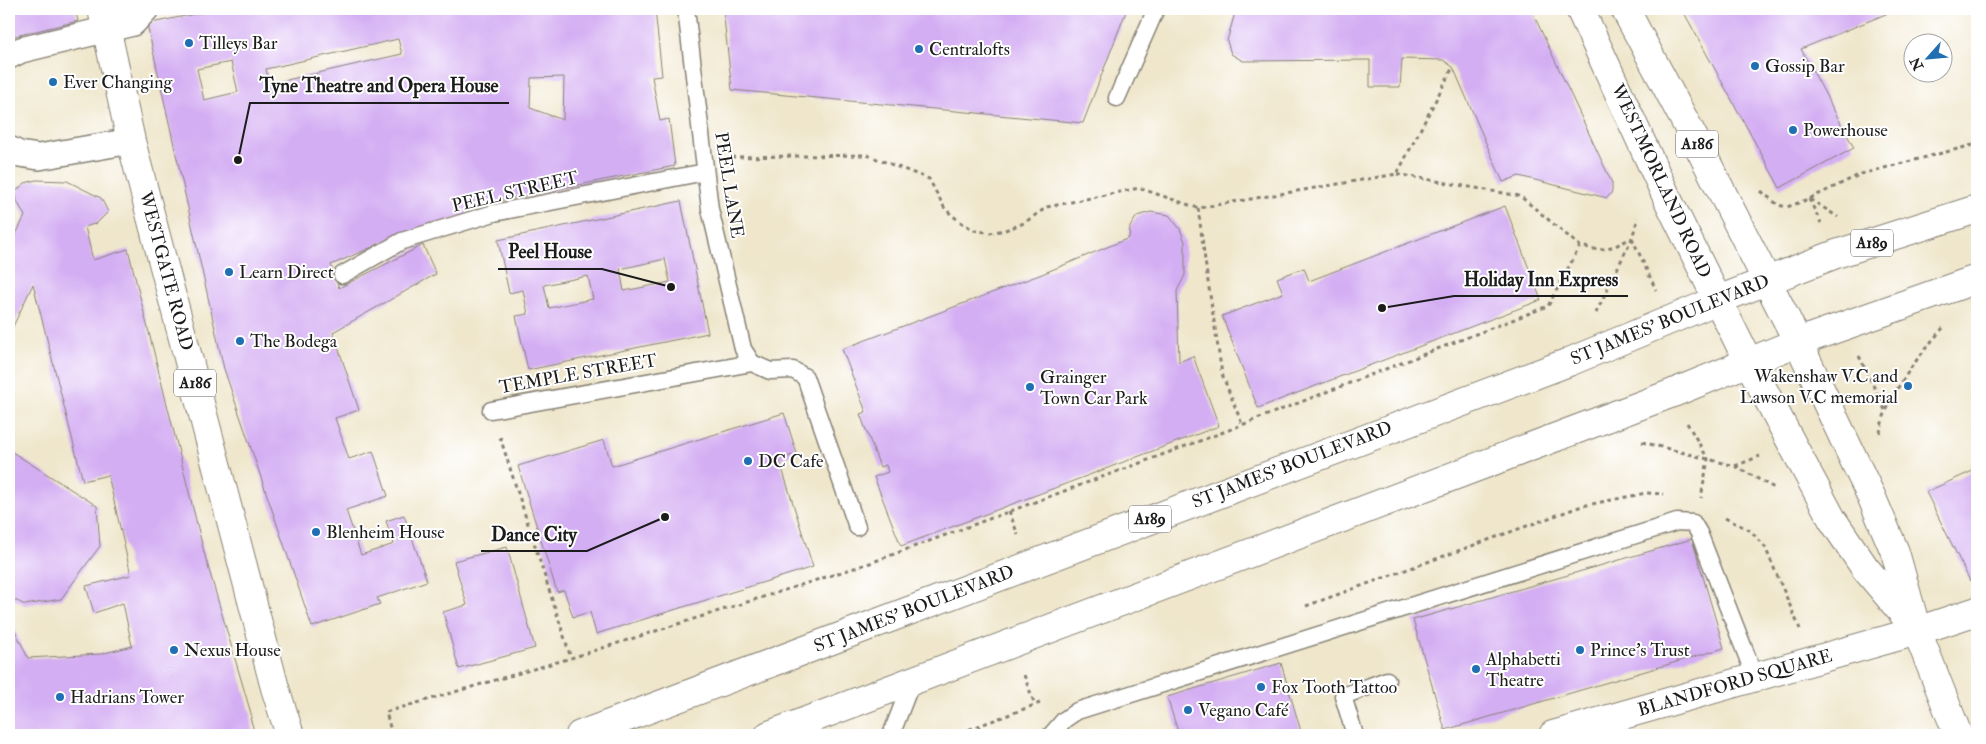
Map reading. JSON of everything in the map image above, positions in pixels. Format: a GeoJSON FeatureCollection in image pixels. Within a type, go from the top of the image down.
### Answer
{"type":"FeatureCollection","features":[{"type":"Feature","properties":{"kind":"main road","name":"WESTMORLAND ROAD"},"geometry":{"type":"LineString","coordinates":[[1580,9],[1669,202],[1749,362],[1832,519],[1865,568],[1918,630]]}},
{"type":"Feature","properties":{"kind":"main road","name":"WESTMORLAND ROAD"},"geometry":{"type":"LineString","coordinates":[[1625,9],[1767,280],[1872,498],[1895,552],[1918,630],[1958,735]]}},
{"type":"Feature","properties":{"kind":"main road","name":"WESTGATE ROAD"},"geometry":{"type":"LineString","coordinates":[[105,19],[131,141],[275,688],[290,735]]}},
{"type":"Feature","properties":{"kind":"main road","name":"ST JAMES' BOULEVARD"},"geometry":{"type":"LineString","coordinates":[[580,735],[1570,362],[1767,280],[1836,254],[1977,209]]}},
{"type":"Feature","properties":{"kind":"main road"},"geometry":{"type":"LineString","coordinates":[[769,735],[1798,342],[1977,279]]}},
{"type":"Feature","properties":{"kind":"main road","name":"BLANDFORD SQUARE"},"geometry":{"type":"LineString","coordinates":[[1553,735],[1918,630],[1977,611]]}},
{"type":"Feature","properties":{"kind":"main road"},"geometry":{"type":"LineString","coordinates":[[274,735],[275,688]]}},
{"type":"Feature","properties":{"kind":"street"},"geometry":{"type":"LineString","coordinates":[[9,56],[105,19],[133,23],[146,9]]}},
{"type":"Feature","properties":{"kind":"street"},"geometry":{"type":"LineString","coordinates":[[9,149],[19,154],[38,157],[131,141]]}},
{"type":"Feature","properties":{"kind":"lane","name":"PEEL LANE"},"geometry":{"type":"LineString","coordinates":[[686,9],[710,209],[743,349],[752,363]]}},
{"type":"Feature","properties":{"kind":"lane"},"geometry":{"type":"LineString","coordinates":[[1117,98],[1156,9]]}},
{"type":"Feature","properties":{"kind":"lane","name":"PEEL STREET"},"geometry":{"type":"LineString","coordinates":[[342,275],[402,241],[494,214],[704,165]]}},
{"type":"Feature","properties":{"kind":"lane"},"geometry":{"type":"LineString","coordinates":[[752,363],[770,371],[793,370],[805,377],[857,527]]}},
{"type":"Feature","properties":{"kind":"lane","name":"TEMPLE STREET"},"geometry":{"type":"LineString","coordinates":[[491,410],[752,363]]}},
{"type":"Feature","properties":{"kind":"lane"},"geometry":{"type":"LineString","coordinates":[[1051,735],[1064,720],[1077,711],[1677,522],[1693,523],[1699,533],[1755,677]]}},
{"type":"Feature","properties":{"kind":"lane"},"geometry":{"type":"LineString","coordinates":[[1355,735],[1343,696],[1387,680]]}},
{"type":"Feature","properties":{"kind":"lane"},"geometry":{"type":"LineString","coordinates":[[891,735],[912,681]]}},
{"type":"Feature","properties":{"kind":"path"},"geometry":{"type":"LineString","coordinates":[[1397,174],[1453,67]]}},
{"type":"Feature","properties":{"kind":"path"},"geometry":{"type":"LineString","coordinates":[[1762,192],[1778,205],[1787,206],[1810,199],[1861,174],[1977,144]]}},
{"type":"Feature","properties":{"kind":"path"},"geometry":{"type":"LineString","coordinates":[[704,165],[867,155],[929,179],[945,209],[959,221],[974,230],[990,233],[1024,223],[1047,206],[1139,188],[1198,208],[1397,174],[1520,196],[1580,246],[1599,250],[1616,246],[1632,238]]}},
{"type":"Feature","properties":{"kind":"path"},"geometry":{"type":"LineString","coordinates":[[1198,208],[1222,374],[1242,424]]}},
{"type":"Feature","properties":{"kind":"path"},"geometry":{"type":"LineString","coordinates":[[1570,362],[1602,302],[1632,238],[1638,218]]}},
{"type":"Feature","properties":{"kind":"path"},"geometry":{"type":"LineString","coordinates":[[392,735],[386,712],[571,658],[870,562],[1242,424],[1548,306],[1580,246]]}},
{"type":"Feature","properties":{"kind":"path"},"geometry":{"type":"LineString","coordinates":[[1880,426],[1885,410],[1909,371],[1945,327]]}},
{"type":"Feature","properties":{"kind":"path","name":"TEMPLE STREET"},"geometry":{"type":"LineString","coordinates":[[491,410],[571,658]]}},
{"type":"Feature","properties":{"kind":"path"},"geometry":{"type":"LineString","coordinates":[[1699,507],[1708,458],[1735,466]]}},
{"type":"Feature","properties":{"kind":"building"},"geometry":{"type":"Polygon","coordinates":[[[9,9],[75,9],[78,21],[11,37],[9,9]]]}},
{"type":"Feature","properties":{"kind":"building"},"geometry":{"type":"Polygon","coordinates":[[[218,9],[655,9],[662,76],[652,77],[660,121],[669,119],[675,166],[493,202],[468,209],[469,215],[393,238],[331,265],[339,288],[423,245],[436,274],[333,332],[359,410],[335,418],[349,459],[373,451],[388,496],[346,510],[361,555],[394,544],[386,521],[404,515],[427,581],[377,598],[380,604],[312,627],[224,369],[147,24],[218,9]],[[398,39],[266,69],[269,84],[402,54],[398,39]],[[231,62],[197,69],[204,100],[238,92],[231,62]],[[564,77],[531,78],[530,108],[563,120],[564,77]]]}},
{"type":"Feature","properties":{"kind":"building","name":"Centralofts"},"geometry":{"type":"Polygon","coordinates":[[[723,9],[1127,9],[1083,123],[732,90],[723,9]]]}},
{"type":"Feature","properties":{"kind":"building"},"geometry":{"type":"Polygon","coordinates":[[[1236,9],[1531,9],[1612,183],[1612,192],[1607,198],[1519,176],[1503,182],[1453,67],[1443,60],[1402,59],[1400,87],[1370,87],[1370,60],[1243,61],[1231,54],[1227,41],[1236,9]]]}},
{"type":"Feature","properties":{"kind":"building"},"geometry":{"type":"Polygon","coordinates":[[[1682,9],[1898,9],[1801,49],[1854,148],[1780,188],[1682,9]]]}},
{"type":"Feature","properties":{"kind":"building"},"geometry":{"type":"Polygon","coordinates":[[[36,180],[67,181],[101,198],[108,212],[97,223],[85,227],[93,260],[128,249],[205,556],[252,717],[250,718],[253,727],[252,735],[9,735],[9,618],[28,658],[101,654],[132,646],[123,603],[94,613],[86,586],[131,575],[108,475],[83,481],[33,284],[9,335],[9,238],[13,240],[25,216],[17,201],[15,192],[25,183],[36,180]]]}},
{"type":"Feature","properties":{"kind":"building"},"geometry":{"type":"Polygon","coordinates":[[[681,201],[708,333],[528,370],[516,316],[528,314],[523,290],[509,293],[498,240],[681,201]],[[665,259],[620,269],[624,291],[670,282],[665,259]],[[588,276],[544,285],[549,308],[593,299],[588,276]]]}},
{"type":"Feature","properties":{"kind":"building"},"geometry":{"type":"Polygon","coordinates":[[[1505,206],[1541,300],[1258,408],[1222,316],[1283,293],[1277,278],[1304,268],[1309,281],[1505,206]]]}},
{"type":"Feature","properties":{"kind":"building","name":"Grainger Town Car Park"},"geometry":{"type":"Polygon","coordinates":[[[1151,212],[1169,215],[1180,229],[1185,242],[1185,275],[1177,291],[1179,362],[1193,356],[1219,426],[901,546],[874,477],[888,472],[886,465],[880,467],[860,414],[866,412],[842,349],[1042,274],[1129,238],[1130,227],[1137,216],[1151,212]]]}},
{"type":"Feature","properties":{"kind":"building"},"geometry":{"type":"Polygon","coordinates":[[[784,413],[797,454],[779,459],[813,567],[596,634],[590,612],[573,617],[564,590],[557,592],[518,466],[604,440],[612,466],[784,413]]]}},
{"type":"Feature","properties":{"kind":"building"},"geometry":{"type":"Polygon","coordinates":[[[9,450],[97,506],[100,546],[61,599],[25,605],[9,597],[9,450]]]}},
{"type":"Feature","properties":{"kind":"building"},"geometry":{"type":"Polygon","coordinates":[[[1977,469],[1977,579],[1970,581],[1926,492],[1977,469]]]}},
{"type":"Feature","properties":{"kind":"building"},"geometry":{"type":"Polygon","coordinates":[[[1692,539],[1724,648],[1445,730],[1413,620],[1692,539]]]}},
{"type":"Feature","properties":{"kind":"building"},"geometry":{"type":"Polygon","coordinates":[[[507,547],[535,648],[459,669],[443,612],[467,605],[454,561],[507,547]]]}},
{"type":"Feature","properties":{"kind":"building"},"geometry":{"type":"Polygon","coordinates":[[[1281,663],[1302,735],[1179,735],[1167,697],[1281,663]]]}},
{"type":"Feature","properties":{"kind":"place","name":"Tilleys Bar"},"geometry":{"type":"Point","coordinates":[189,43]}},
{"type":"Feature","properties":{"kind":"place","name":"Centralofts"},"geometry":{"type":"Point","coordinates":[919,49]}},
{"type":"Feature","properties":{"kind":"place","name":"Gossip Bar"},"geometry":{"type":"Point","coordinates":[1755,66]}},
{"type":"Feature","properties":{"kind":"place","name":"Ever Changing"},"geometry":{"type":"Point","coordinates":[53,82]}},
{"type":"Feature","properties":{"kind":"place","name":"Powerhouse"},"geometry":{"type":"Point","coordinates":[1793,130]}},
{"type":"Feature","properties":{"kind":"place","name":"Tyne Theatre and Opera House"},"geometry":{"type":"Point","coordinates":[238,160]}},
{"type":"Feature","properties":{"kind":"place","name":"Learn Direct"},"geometry":{"type":"Point","coordinates":[229,272]}},
{"type":"Feature","properties":{"kind":"place","name":"Peel House"},"geometry":{"type":"Point","coordinates":[671,287]}},
{"type":"Feature","properties":{"kind":"place","name":"Holiday Inn Express"},"geometry":{"type":"Point","coordinates":[1382,308]}},
{"type":"Feature","properties":{"kind":"place","name":"The Bodega"},"geometry":{"type":"Point","coordinates":[240,341]}},
{"type":"Feature","properties":{"kind":"place","name":"Wakenshaw V.C and Lawson V.C memorial"},"geometry":{"type":"Point","coordinates":[1908,386]}},
{"type":"Feature","properties":{"kind":"place","name":"Grainger Town Car Park"},"geometry":{"type":"Point","coordinates":[1030,387]}},
{"type":"Feature","properties":{"kind":"place","name":"DC Cafe"},"geometry":{"type":"Point","coordinates":[748,461]}},
{"type":"Feature","properties":{"kind":"place","name":"Dance City"},"geometry":{"type":"Point","coordinates":[665,517]}},
{"type":"Feature","properties":{"kind":"place","name":"Blenheim House"},"geometry":{"type":"Point","coordinates":[316,532]}},
{"type":"Feature","properties":{"kind":"place","name":"Nexus House"},"geometry":{"type":"Point","coordinates":[174,650]}},
{"type":"Feature","properties":{"kind":"place","name":"Prince's Trust"},"geometry":{"type":"Point","coordinates":[1580,650]}},
{"type":"Feature","properties":{"kind":"place","name":"Alphabetti Theatre"},"geometry":{"type":"Point","coordinates":[1476,669]}},
{"type":"Feature","properties":{"kind":"place","name":"Fox Tooth Tattoo"},"geometry":{"type":"Point","coordinates":[1261,687]}},
{"type":"Feature","properties":{"kind":"place","name":"Hadrians Tower"},"geometry":{"type":"Point","coordinates":[60,697]}},
{"type":"Feature","properties":{"kind":"place","name":"Vegano Café"},"geometry":{"type":"Point","coordinates":[1188,710]}}]}
